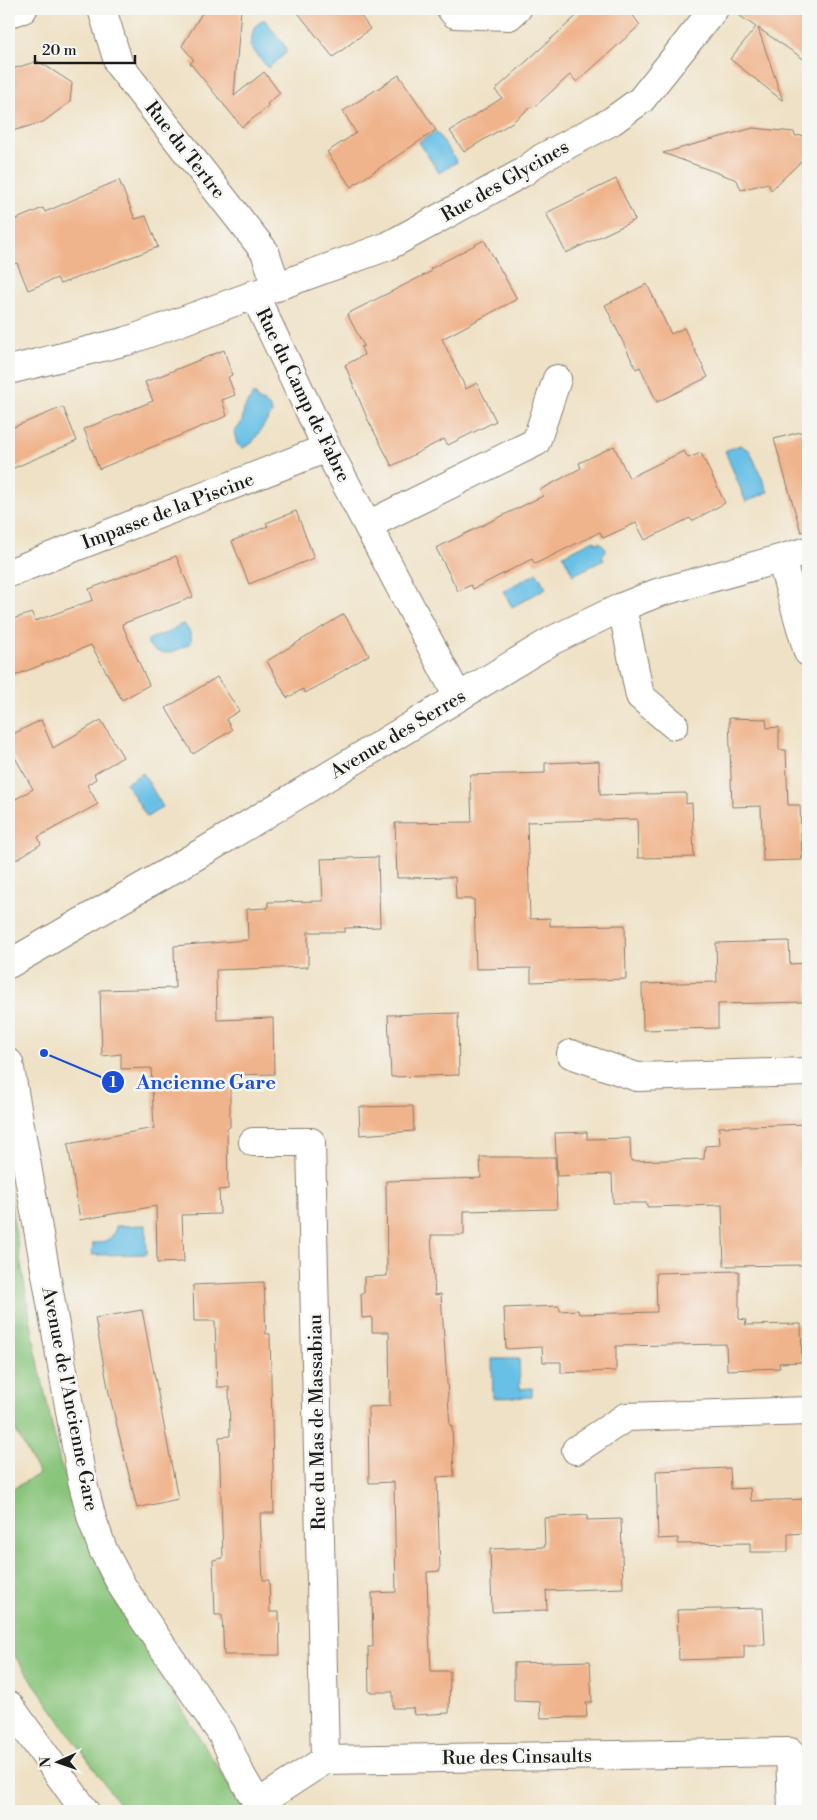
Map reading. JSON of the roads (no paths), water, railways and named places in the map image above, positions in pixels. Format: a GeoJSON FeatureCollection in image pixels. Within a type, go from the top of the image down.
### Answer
{"type":"FeatureCollection","features":[{"type":"Feature","properties":{"kind":"street"},"geometry":{"type":"LineString","coordinates":[[9,13],[23,9]]}},
{"type":"Feature","properties":{"kind":"street","name":"Rue du Tertre"},"geometry":{"type":"LineString","coordinates":[[102,9],[119,65],[265,252],[266,290]]}},
{"type":"Feature","properties":{"kind":"street"},"geometry":{"type":"LineString","coordinates":[[451,9],[455,14],[509,16],[517,9]]}},
{"type":"Feature","properties":{"kind":"street","name":"Rue des Glycines"},"geometry":{"type":"LineString","coordinates":[[266,290],[388,246],[522,173],[542,158],[612,121],[641,100],[714,9]]}},
{"type":"Feature","properties":{"kind":"street","name":"Rue du Camp de Fabre"},"geometry":{"type":"LineString","coordinates":[[9,370],[127,341],[266,290],[327,448],[458,697]]}},
{"type":"Feature","properties":{"kind":"street"},"geometry":{"type":"LineString","coordinates":[[368,525],[536,442],[557,379]]}},
{"type":"Feature","properties":{"kind":"street","name":"Impasse de la Piscine"},"geometry":{"type":"LineString","coordinates":[[9,573],[327,448]]}},
{"type":"Feature","properties":{"kind":"street","name":"Avenue des Serres"},"geometry":{"type":"LineString","coordinates":[[9,964],[208,849],[553,640],[657,593],[808,551]]}},
{"type":"Feature","properties":{"kind":"street"},"geometry":{"type":"LineString","coordinates":[[781,559],[808,652]]}},
{"type":"Feature","properties":{"kind":"street"},"geometry":{"type":"LineString","coordinates":[[622,608],[640,696],[674,725]]}},
{"type":"Feature","properties":{"kind":"street"},"geometry":{"type":"LineString","coordinates":[[571,1054],[636,1077],[808,1072]]}},
{"type":"Feature","properties":{"kind":"street","name":"Avenue de l'Ancienne Gare"},"geometry":{"type":"LineString","coordinates":[[9,1063],[82,1480],[92,1519],[103,1550],[122,1586],[222,1734],[259,1808]]}},
{"type":"Feature","properties":{"kind":"street","name":"Rue du Mas de Massabiau"},"geometry":{"type":"LineString","coordinates":[[253,1142],[311,1142],[325,1760]]}},
{"type":"Feature","properties":{"kind":"street"},"geometry":{"type":"LineString","coordinates":[[576,1450],[626,1417],[808,1411]]}},
{"type":"Feature","properties":{"kind":"street"},"geometry":{"type":"LineString","coordinates":[[9,1705],[85,1811]]}},
{"type":"Feature","properties":{"kind":"street","name":"Rue des Cinsaults"},"geometry":{"type":"LineString","coordinates":[[325,1760],[790,1752],[792,1811]]}},
{"type":"Feature","properties":{"kind":"street"},"geometry":{"type":"LineString","coordinates":[[259,1808],[325,1760]]}},
{"type":"Feature","properties":{"kind":"water"},"geometry":{"type":"Polygon","coordinates":[[[264,19],[286,47],[286,53],[268,68],[250,46],[254,27],[264,19]]]}},
{"type":"Feature","properties":{"kind":"water"},"geometry":{"type":"Polygon","coordinates":[[[436,131],[457,162],[439,173],[419,142],[436,131]]]}},
{"type":"Feature","properties":{"kind":"water"},"geometry":{"type":"Polygon","coordinates":[[[252,394],[264,402],[272,413],[252,443],[243,448],[237,444],[234,432],[241,424],[244,409],[252,394]]]}},
{"type":"Feature","properties":{"kind":"water"},"geometry":{"type":"Polygon","coordinates":[[[740,445],[750,451],[768,492],[746,502],[725,451],[740,445]]]}},
{"type":"Feature","properties":{"kind":"water"},"geometry":{"type":"Polygon","coordinates":[[[594,540],[605,547],[606,551],[602,556],[604,560],[573,575],[563,555],[594,540]]]}},
{"type":"Feature","properties":{"kind":"water"},"geometry":{"type":"Polygon","coordinates":[[[537,573],[546,588],[512,607],[503,591],[537,573]]]}},
{"type":"Feature","properties":{"kind":"water"},"geometry":{"type":"Polygon","coordinates":[[[184,624],[190,633],[191,643],[174,651],[163,653],[153,649],[148,644],[148,640],[184,624]]]}},
{"type":"Feature","properties":{"kind":"water"},"geometry":{"type":"Polygon","coordinates":[[[143,773],[163,807],[147,817],[126,783],[143,773]]]}},
{"type":"Feature","properties":{"kind":"water"},"geometry":{"type":"Polygon","coordinates":[[[146,1225],[147,1254],[92,1255],[93,1243],[101,1242],[111,1237],[116,1226],[146,1225]]]}},
{"type":"Feature","properties":{"kind":"water"},"geometry":{"type":"Polygon","coordinates":[[[492,1359],[519,1359],[520,1389],[532,1388],[532,1397],[493,1398],[492,1359]]]}},
{"type":"Feature","properties":{"kind":"place","name":"Ancienne Gare"},"geometry":{"type":"Point","coordinates":[44,1053]}}]}
